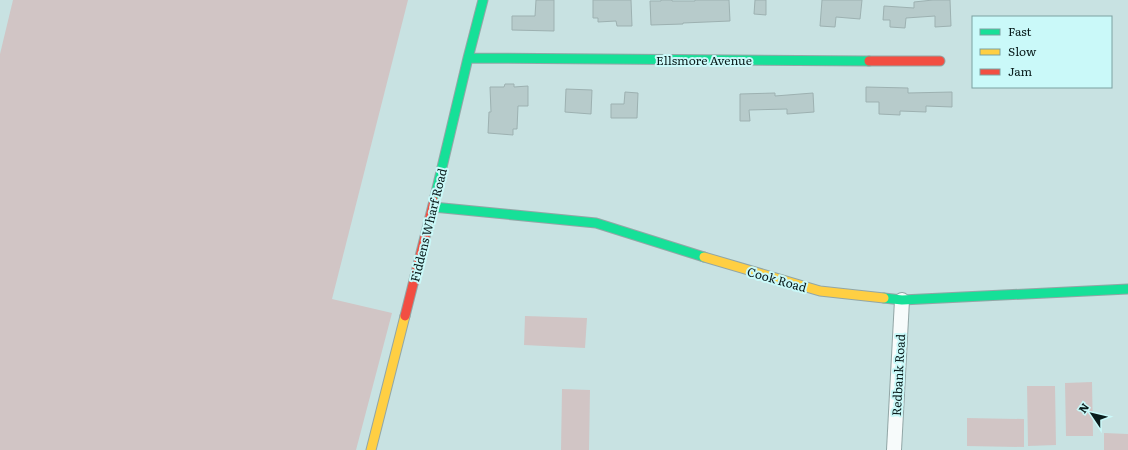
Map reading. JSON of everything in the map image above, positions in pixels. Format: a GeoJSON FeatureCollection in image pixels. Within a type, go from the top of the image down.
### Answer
{"type":"FeatureCollection","features":[{"type":"Feature","properties":{"kind":"street","name":"Fiddens Wharf Road"},"geometry":{"type":"LineString","coordinates":[[371,450],[433,207],[483,0]]}},
{"type":"Feature","properties":{"kind":"street","name":"Ellsmore Avenue"},"geometry":{"type":"LineString","coordinates":[[468,58],[940,61]]}},
{"type":"Feature","properties":{"kind":"street","name":"Cook Road"},"geometry":{"type":"LineString","coordinates":[[433,207],[596,223],[726,264],[820,291],[902,300],[1128,289]]}},
{"type":"Feature","properties":{"kind":"street","name":"Redbank Road"},"geometry":{"type":"LineString","coordinates":[[894,450],[902,300]]}},
{"type":"Feature","properties":{"kind":"shaded area"},"geometry":{"type":"Polygon","coordinates":[[[13,0],[408,0],[332,299],[392,313],[356,450],[0,450],[0,54],[13,0]]]}},
{"type":"Feature","properties":{"kind":"shaded area"},"geometry":{"type":"Polygon","coordinates":[[[525,316],[587,318],[585,348],[524,345],[525,316]]]}},
{"type":"Feature","properties":{"kind":"shaded area"},"geometry":{"type":"Polygon","coordinates":[[[1092,382],[1093,436],[1066,436],[1065,383],[1092,382]]]}},
{"type":"Feature","properties":{"kind":"shaded area"},"geometry":{"type":"Polygon","coordinates":[[[1027,386],[1055,386],[1056,445],[1028,446],[1027,386]]]}},
{"type":"Feature","properties":{"kind":"shaded area"},"geometry":{"type":"Polygon","coordinates":[[[562,389],[590,390],[589,450],[561,450],[562,389]]]}},
{"type":"Feature","properties":{"kind":"shaded area"},"geometry":{"type":"Polygon","coordinates":[[[967,418],[1024,419],[1024,447],[967,446],[967,418]]]}},
{"type":"Feature","properties":{"kind":"shaded area"},"geometry":{"type":"Polygon","coordinates":[[[1104,433],[1128,434],[1128,450],[1104,450],[1104,433]]]}},
{"type":"Feature","properties":{"kind":"building"},"geometry":{"type":"Polygon","coordinates":[[[536,0],[554,0],[554,31],[512,30],[512,16],[535,16],[536,0]]]}},
{"type":"Feature","properties":{"kind":"building"},"geometry":{"type":"Polygon","coordinates":[[[593,0],[631,0],[632,26],[617,26],[616,21],[598,22],[598,18],[593,18],[593,0]]]}},
{"type":"Feature","properties":{"kind":"building"},"geometry":{"type":"Polygon","coordinates":[[[729,0],[730,21],[651,25],[650,1],[729,0]]]}},
{"type":"Feature","properties":{"kind":"building"},"geometry":{"type":"Polygon","coordinates":[[[755,0],[766,0],[766,15],[754,14],[755,0]]]}},
{"type":"Feature","properties":{"kind":"building"},"geometry":{"type":"Polygon","coordinates":[[[822,0],[862,0],[860,19],[836,17],[835,27],[820,26],[822,0]]]}},
{"type":"Feature","properties":{"kind":"building"},"geometry":{"type":"Polygon","coordinates":[[[950,0],[951,26],[935,27],[935,16],[906,18],[905,28],[890,27],[890,20],[883,20],[884,6],[914,8],[914,2],[950,0]]]}},
{"type":"Feature","properties":{"kind":"building"},"geometry":{"type":"Polygon","coordinates":[[[505,84],[514,84],[514,87],[528,86],[528,106],[518,106],[517,129],[513,129],[513,135],[488,133],[489,112],[491,112],[490,87],[504,87],[505,84]]]}},
{"type":"Feature","properties":{"kind":"building"},"geometry":{"type":"Polygon","coordinates":[[[866,87],[908,88],[908,93],[952,92],[952,107],[926,106],[926,112],[900,111],[900,115],[879,114],[879,102],[866,102],[866,87]]]}},
{"type":"Feature","properties":{"kind":"building"},"geometry":{"type":"Polygon","coordinates":[[[566,89],[592,90],[591,114],[565,112],[566,89]]]}},
{"type":"Feature","properties":{"kind":"building"},"geometry":{"type":"Polygon","coordinates":[[[625,92],[638,93],[637,118],[611,118],[611,104],[624,104],[625,92]]]}},
{"type":"Feature","properties":{"kind":"building"},"geometry":{"type":"Polygon","coordinates":[[[775,93],[775,96],[813,93],[814,112],[787,114],[787,109],[749,110],[750,121],[740,121],[740,94],[775,93]]]}},
{"type":"Feature","properties":{"kind":"traffic: fast"},"geometry":{"type":"LineString","coordinates":[[434,201],[483,0]]}},
{"type":"Feature","properties":{"kind":"traffic: fast"},"geometry":{"type":"LineString","coordinates":[[468,58],[869,61]]}},
{"type":"Feature","properties":{"kind":"traffic: fast"},"geometry":{"type":"LineString","coordinates":[[433,207],[596,223],[704,257]]}},
{"type":"Feature","properties":{"kind":"traffic: fast"},"geometry":{"type":"LineString","coordinates":[[884,298],[902,300],[1128,289]]}},
{"type":"Feature","properties":{"kind":"traffic: slow"},"geometry":{"type":"LineString","coordinates":[[704,257],[820,291],[884,298]]}},
{"type":"Feature","properties":{"kind":"traffic: slow"},"geometry":{"type":"LineString","coordinates":[[371,450],[405,316]]}},
{"type":"Feature","properties":{"kind":"traffic: jam"},"geometry":{"type":"LineString","coordinates":[[869,61],[940,61]]}},
{"type":"Feature","properties":{"kind":"traffic: jam"},"geometry":{"type":"LineString","coordinates":[[405,316],[434,201]]}}]}
